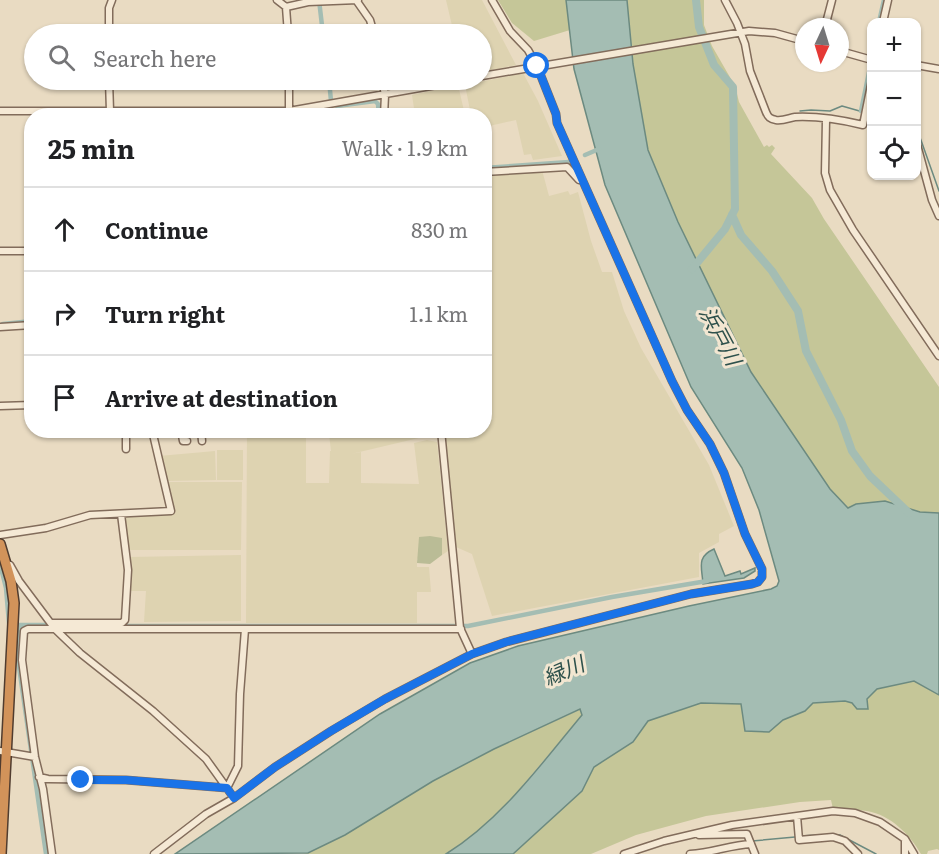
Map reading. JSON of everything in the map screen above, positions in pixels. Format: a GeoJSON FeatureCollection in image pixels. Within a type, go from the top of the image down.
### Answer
{"type":"FeatureCollection","features":[{"type":"Feature","properties":{"kind":"highway"},"geometry":{"type":"LineString","coordinates":[[1,854],[4,752],[14,625],[11,581],[2,549]]}},
{"type":"Feature","properties":{"kind":"street"},"geometry":{"type":"LineString","coordinates":[[109,24],[109,8],[112,0]]}},
{"type":"Feature","properties":{"kind":"street"},"geometry":{"type":"LineString","coordinates":[[277,0],[286,7],[287,24]]}},
{"type":"Feature","properties":{"kind":"street"},"geometry":{"type":"LineString","coordinates":[[286,7],[318,1],[357,0],[371,24]]}},
{"type":"Feature","properties":{"kind":"street"},"geometry":{"type":"LineString","coordinates":[[154,854],[206,814],[234,798],[275,767],[340,726],[385,699],[472,654],[506,642],[691,594],[752,584],[758,582],[762,577],[762,569],[745,534],[724,473],[710,444],[687,410],[672,381],[557,123],[540,65],[510,31],[492,0]]}},
{"type":"Feature","properties":{"kind":"street"},"geometry":{"type":"LineString","coordinates":[[725,0],[767,117],[773,120],[815,117],[826,120],[845,120],[863,125],[867,105]]}},
{"type":"Feature","properties":{"kind":"street"},"geometry":{"type":"LineString","coordinates":[[827,18],[832,0]]}},
{"type":"Feature","properties":{"kind":"street"},"geometry":{"type":"LineString","coordinates":[[884,18],[888,0]]}},
{"type":"Feature","properties":{"kind":"street"},"geometry":{"type":"LineString","coordinates":[[492,74],[737,33],[765,31],[795,39]]}},
{"type":"Feature","properties":{"kind":"street"},"geometry":{"type":"LineString","coordinates":[[849,53],[867,58]]}},
{"type":"Feature","properties":{"kind":"street"},"geometry":{"type":"LineString","coordinates":[[921,66],[939,69]]}},
{"type":"Feature","properties":{"kind":"street"},"geometry":{"type":"LineString","coordinates":[[109,90],[110,108]]}},
{"type":"Feature","properties":{"kind":"street"},"geometry":{"type":"LineString","coordinates":[[289,90],[289,108]]}},
{"type":"Feature","properties":{"kind":"street"},"geometry":{"type":"LineString","coordinates":[[384,90],[384,108]]}},
{"type":"Feature","properties":{"kind":"street"},"geometry":{"type":"LineString","coordinates":[[317,108],[415,90]]}},
{"type":"Feature","properties":{"kind":"street"},"geometry":{"type":"LineString","coordinates":[[0,111],[24,111]]}},
{"type":"Feature","properties":{"kind":"street"},"geometry":{"type":"LineString","coordinates":[[826,120],[825,173],[830,190],[853,230],[939,356]]}},
{"type":"Feature","properties":{"kind":"street"},"geometry":{"type":"LineString","coordinates":[[921,158],[938,214]]}},
{"type":"Feature","properties":{"kind":"street"},"geometry":{"type":"LineString","coordinates":[[492,172],[567,167],[579,180],[582,180]]}},
{"type":"Feature","properties":{"kind":"street"},"geometry":{"type":"LineString","coordinates":[[0,251],[24,251]]}},
{"type":"Feature","properties":{"kind":"street"},"geometry":{"type":"LineString","coordinates":[[0,327],[24,326]]}},
{"type":"Feature","properties":{"kind":"street"},"geometry":{"type":"LineString","coordinates":[[0,406],[24,405]]}},
{"type":"Feature","properties":{"kind":"street"},"geometry":{"type":"LineString","coordinates":[[126,438],[126,449]]}},
{"type":"Feature","properties":{"kind":"street"},"geometry":{"type":"LineString","coordinates":[[0,535],[46,528],[84,516],[171,511],[154,438]]}},
{"type":"Feature","properties":{"kind":"street"},"geometry":{"type":"LineString","coordinates":[[182,438],[183,441],[187,441]]}},
{"type":"Feature","properties":{"kind":"street"},"geometry":{"type":"LineString","coordinates":[[442,438],[460,627],[472,654]]}},
{"type":"Feature","properties":{"kind":"street"},"geometry":{"type":"LineString","coordinates":[[52,854],[43,789],[32,757],[21,656],[24,631],[53,626],[122,623],[125,620],[128,570],[121,514]]}},
{"type":"Feature","properties":{"kind":"street"},"geometry":{"type":"LineString","coordinates":[[2,549],[19,581],[53,626],[80,653],[153,711],[200,753],[234,798]]}},
{"type":"Feature","properties":{"kind":"street"},"geometry":{"type":"LineString","coordinates":[[53,626],[245,629],[460,627]]}},
{"type":"Feature","properties":{"kind":"street"},"geometry":{"type":"LineString","coordinates":[[227,788],[238,766],[245,629]]}},
{"type":"Feature","properties":{"kind":"street"},"geometry":{"type":"LineString","coordinates":[[4,752],[32,757]]}},
{"type":"Feature","properties":{"kind":"street"},"geometry":{"type":"LineString","coordinates":[[39,777],[126,780],[227,788]]}},
{"type":"Feature","properties":{"kind":"street"},"geometry":{"type":"LineString","coordinates":[[624,854],[684,836],[732,825],[833,811],[855,813],[880,822],[905,839],[914,854]]}},
{"type":"Feature","properties":{"kind":"street"},"geometry":{"type":"LineString","coordinates":[[797,816],[799,840],[833,837],[845,841],[858,854]]}},
{"type":"Feature","properties":{"kind":"street"},"geometry":{"type":"LineString","coordinates":[[684,836],[747,834],[755,854]]}},
{"type":"Feature","properties":{"kind":"street"},"geometry":{"type":"LineString","coordinates":[[905,839],[905,854]]}},
{"type":"Feature","properties":{"kind":"street"},"geometry":{"type":"LineString","coordinates":[[690,854],[708,853],[737,844],[751,844]]}},
{"type":"Feature","properties":{"kind":"shaded area"},"geometry":{"type":"Polygon","coordinates":[[[446,0],[482,0],[516,65],[492,70],[492,24],[452,24],[446,0]]]}},
{"type":"Feature","properties":{"kind":"shaded area"},"geometry":{"type":"Polygon","coordinates":[[[523,73],[562,156],[533,160],[531,154],[524,155],[516,120],[492,125],[492,108],[470,108],[466,90],[492,90],[492,79],[523,73]]]}},
{"type":"Feature","properties":{"kind":"shaded area"},"geometry":{"type":"Polygon","coordinates":[[[435,90],[459,90],[463,108],[414,108],[412,95],[435,90]]]}},
{"type":"Feature","properties":{"kind":"shaded area"},"geometry":{"type":"Polygon","coordinates":[[[542,170],[549,196],[568,191],[570,195],[578,192],[602,272],[612,272],[624,311],[641,348],[709,465],[734,526],[719,534],[719,542],[699,553],[699,577],[492,616],[472,554],[456,547],[444,438],[492,438],[492,174],[542,170]]]}},
{"type":"Feature","properties":{"kind":"shaded area"},"geometry":{"type":"Polygon","coordinates":[[[247,438],[306,438],[306,483],[329,483],[329,438],[419,438],[351,454],[361,452],[361,483],[419,484],[414,443],[427,440],[437,442],[448,551],[442,555],[442,546],[417,559],[417,567],[429,567],[431,592],[417,592],[417,623],[246,623],[247,438]]]}},
{"type":"Feature","properties":{"kind":"shaded area"},"geometry":{"type":"Polygon","coordinates":[[[217,450],[243,450],[243,480],[217,480],[217,450]]]}},
{"type":"Feature","properties":{"kind":"shaded area"},"geometry":{"type":"Polygon","coordinates":[[[215,451],[216,480],[165,481],[159,456],[215,451]]]}},
{"type":"Feature","properties":{"kind":"shaded area"},"geometry":{"type":"Polygon","coordinates":[[[165,482],[242,482],[241,550],[128,550],[124,516],[162,515],[174,512],[165,482]]]}},
{"type":"Feature","properties":{"kind":"shaded area"},"geometry":{"type":"Polygon","coordinates":[[[241,555],[241,621],[144,622],[146,591],[129,591],[129,557],[241,555]]]}},
{"type":"Feature","properties":{"kind":"green space"},"geometry":{"type":"Polygon","coordinates":[[[498,0],[566,0],[570,30],[534,41],[512,23],[498,0]]]}},
{"type":"Feature","properties":{"kind":"green space"},"geometry":{"type":"Polygon","coordinates":[[[627,0],[704,0],[704,25],[712,46],[735,86],[739,102],[764,147],[772,145],[775,148],[771,154],[812,198],[939,387],[939,516],[849,508],[830,489],[751,372],[678,222],[648,150],[633,64],[627,0]]]}},
{"type":"Feature","properties":{"kind":"green space"},"geometry":{"type":"Polygon","coordinates":[[[419,537],[442,538],[442,555],[430,564],[417,563],[419,537]]]}},
{"type":"Feature","properties":{"kind":"green space"},"geometry":{"type":"Polygon","coordinates":[[[914,681],[939,695],[939,850],[921,854],[905,833],[892,821],[867,811],[833,809],[831,800],[800,802],[706,816],[636,835],[591,854],[513,854],[582,791],[594,767],[633,742],[648,721],[701,703],[742,704],[746,731],[769,732],[783,720],[805,711],[813,703],[845,701],[868,709],[867,699],[877,689],[914,681]]]}},
{"type":"Feature","properties":{"kind":"green space"},"geometry":{"type":"Polygon","coordinates":[[[581,709],[582,715],[512,798],[468,841],[446,854],[302,854],[308,853],[433,781],[494,749],[581,709]]]}},
{"type":"Feature","properties":{"kind":"water"},"geometry":{"type":"Polygon","coordinates":[[[566,0],[627,0],[633,64],[648,150],[678,222],[751,372],[830,489],[848,508],[856,504],[885,501],[920,512],[939,513],[939,695],[914,681],[877,689],[867,699],[868,709],[857,709],[852,703],[845,701],[813,703],[805,711],[783,720],[769,732],[745,731],[741,704],[701,703],[648,721],[633,742],[594,767],[582,791],[513,854],[446,854],[485,825],[519,790],[582,715],[580,709],[494,749],[433,781],[345,835],[308,853],[175,854],[380,714],[470,663],[518,646],[777,586],[779,581],[759,510],[742,468],[691,387],[605,185],[574,69],[566,0]]]}},
{"type":"Feature","properties":{"kind":"water"},"geometry":{"type":"Polygon","coordinates":[[[714,549],[725,576],[740,571],[741,574],[755,568],[755,571],[744,578],[703,584],[702,559],[714,549]]]}},
{"type":"Feature","properties":{"kind":"waterway"},"geometry":{"type":"LineString","coordinates":[[319,0],[322,24]]}},
{"type":"Feature","properties":{"kind":"waterway"},"geometry":{"type":"LineString","coordinates":[[692,269],[725,229],[735,209],[733,87],[714,65],[699,27],[696,0]]}},
{"type":"Feature","properties":{"kind":"waterway"},"geometry":{"type":"LineString","coordinates":[[880,18],[884,0]]}},
{"type":"Feature","properties":{"kind":"waterway"},"geometry":{"type":"LineString","coordinates":[[861,111],[869,72]]}},
{"type":"Feature","properties":{"kind":"waterway"},"geometry":{"type":"LineString","coordinates":[[330,90],[331,101]]}},
{"type":"Feature","properties":{"kind":"waterway"},"geometry":{"type":"LineString","coordinates":[[337,106],[375,101],[378,108]]}},
{"type":"Feature","properties":{"kind":"waterway"},"geometry":{"type":"LineString","coordinates":[[800,111],[830,111],[842,106],[863,112]]}},
{"type":"Feature","properties":{"kind":"waterway"},"geometry":{"type":"LineString","coordinates":[[921,140],[939,191]]}},
{"type":"Feature","properties":{"kind":"waterway"},"geometry":{"type":"LineString","coordinates":[[585,155],[599,149]]}},
{"type":"Feature","properties":{"kind":"waterway"},"geometry":{"type":"LineString","coordinates":[[492,167],[569,162]]}},
{"type":"Feature","properties":{"kind":"waterway"},"geometry":{"type":"LineString","coordinates":[[732,215],[741,235],[772,271],[798,311],[806,351],[841,420],[852,451],[870,476],[909,513]]}},
{"type":"Feature","properties":{"kind":"waterway"},"geometry":{"type":"LineString","coordinates":[[3,324],[24,322]]}},
{"type":"Feature","properties":{"kind":"waterway"},"geometry":{"type":"LineString","coordinates":[[0,564],[6,588],[9,623]]}},
{"type":"Feature","properties":{"kind":"waterway"},"geometry":{"type":"LineString","coordinates":[[116,626],[468,626],[612,597],[707,581]]}},
{"type":"Feature","properties":{"kind":"waterway"},"geometry":{"type":"LineString","coordinates":[[19,625],[46,625]]}},
{"type":"Feature","properties":{"kind":"waterway"},"geometry":{"type":"LineString","coordinates":[[20,625],[18,660],[46,854]]}},
{"type":"Feature","properties":{"kind":"waterway"},"geometry":{"type":"LineString","coordinates":[[800,836],[819,835]]}},
{"type":"Feature","properties":{"kind":"waterway"},"geometry":{"type":"LineString","coordinates":[[836,835],[876,854]]}},
{"type":"Feature","properties":{"kind":"waterway"},"geometry":{"type":"LineString","coordinates":[[752,841],[795,837]]}},
{"type":"Feature","properties":{"kind":"route"},"geometry":{"type":"LineString","coordinates":[[81,780],[126,780],[227,788],[234,798],[275,767],[331,731],[385,699],[472,654],[506,642],[691,594],[752,584],[758,582],[762,577],[762,569],[745,534],[724,473],[710,444],[687,410],[658,353],[557,123],[556,114],[537,66]]}},
{"type":"Feature","properties":{"kind":"water label","name":"浜戸川"},"geometry":{"type":"Point","coordinates":[722,335]}},
{"type":"Feature","properties":{"kind":"water label","name":"緑川"},"geometry":{"type":"Point","coordinates":[563,669]}}]}
